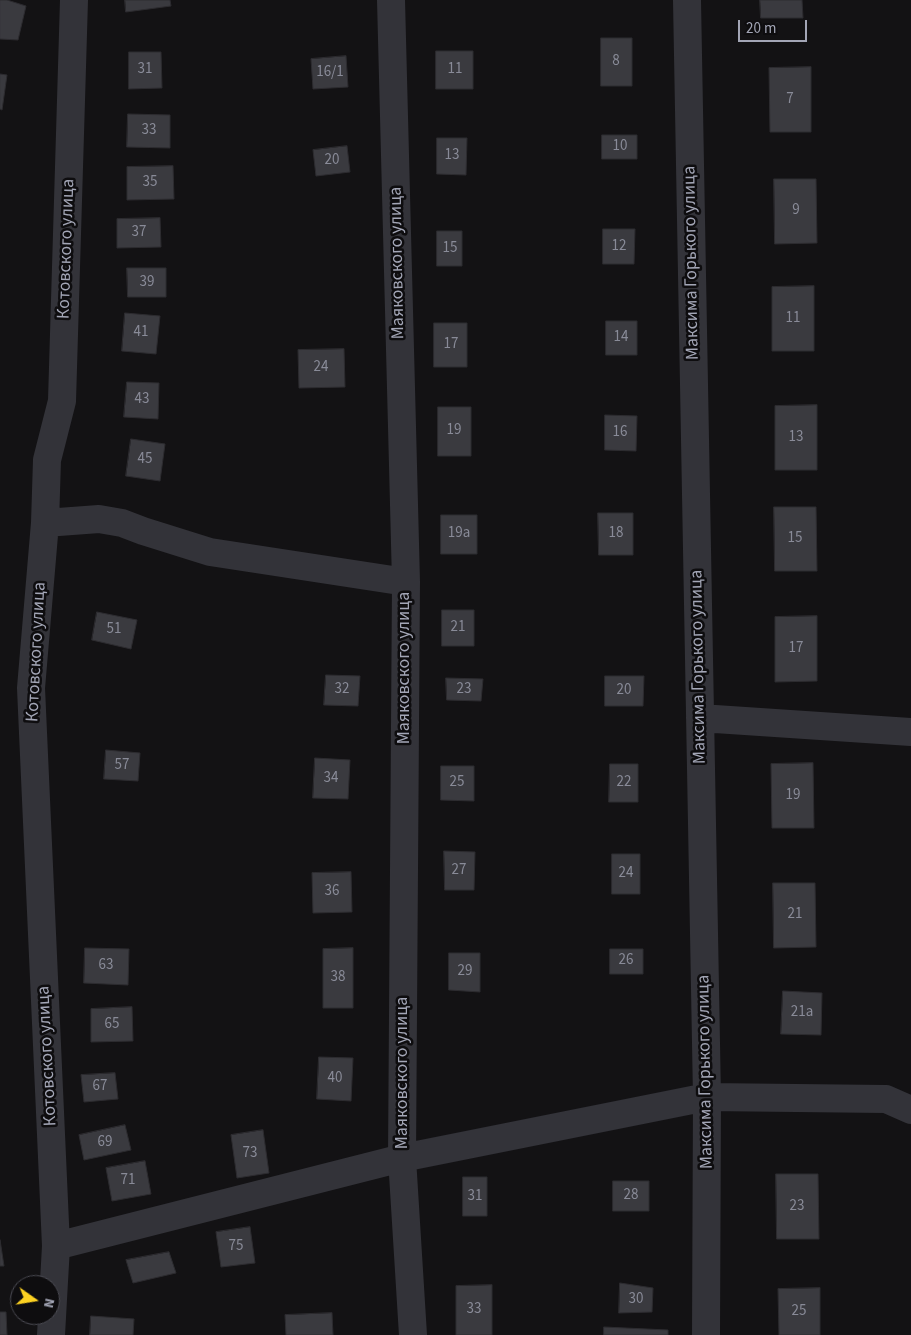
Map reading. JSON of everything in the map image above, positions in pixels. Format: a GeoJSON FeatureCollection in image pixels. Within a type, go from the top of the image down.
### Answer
{"type":"FeatureCollection","features":[{"type":"Feature","properties":{"kind":"street","name":"Котовского улица"},"geometry":{"type":"LineString","coordinates":[[51,1335],[56,1246],[31,688],[45,523],[47,460],[62,401],[74,0]]}},
{"type":"Feature","properties":{"kind":"street","name":"Маяковского улица"},"geometry":{"type":"LineString","coordinates":[[391,0],[406,582],[402,1158],[413,1335]]}},
{"type":"Feature","properties":{"kind":"street","name":"Максима Горького улица"},"geometry":{"type":"LineString","coordinates":[[687,0],[707,1097],[706,1335]]}},
{"type":"Feature","properties":{"kind":"street"},"geometry":{"type":"LineString","coordinates":[[45,523],[99,519],[114,521],[210,552],[406,582]]}},
{"type":"Feature","properties":{"kind":"street"},"geometry":{"type":"LineString","coordinates":[[700,718],[911,732]]}},
{"type":"Feature","properties":{"kind":"street"},"geometry":{"type":"LineString","coordinates":[[56,1246],[402,1158],[707,1097],[886,1099],[911,1110]]}},
{"type":"Feature","properties":{"kind":"building"},"geometry":{"type":"Polygon","coordinates":[[[0,0],[7,0],[26,6],[18,40],[0,39],[0,0]]]}},
{"type":"Feature","properties":{"kind":"building"},"geometry":{"type":"Polygon","coordinates":[[[125,0],[170,0],[171,6],[126,12],[125,0]]]}},
{"type":"Feature","properties":{"kind":"building"},"geometry":{"type":"Polygon","coordinates":[[[760,0],[802,0],[803,18],[761,18],[760,0]]]}},
{"type":"Feature","properties":{"kind":"building"},"geometry":{"type":"Polygon","coordinates":[[[601,38],[632,38],[632,86],[601,86],[601,38]]]}},
{"type":"Feature","properties":{"kind":"building"},"geometry":{"type":"Polygon","coordinates":[[[436,51],[473,51],[473,89],[436,89],[436,51]]]}},
{"type":"Feature","properties":{"kind":"building"},"geometry":{"type":"Polygon","coordinates":[[[129,52],[161,52],[162,88],[129,89],[129,52]]]}},
{"type":"Feature","properties":{"kind":"building"},"geometry":{"type":"Polygon","coordinates":[[[346,56],[348,87],[313,89],[311,59],[346,56]]]}},
{"type":"Feature","properties":{"kind":"building"},"geometry":{"type":"Polygon","coordinates":[[[811,67],[811,132],[770,132],[769,68],[811,67]]]}},
{"type":"Feature","properties":{"kind":"building"},"geometry":{"type":"Polygon","coordinates":[[[0,74],[7,75],[2,110],[0,109],[0,74]]]}},
{"type":"Feature","properties":{"kind":"building"},"geometry":{"type":"Polygon","coordinates":[[[128,114],[170,115],[170,148],[127,147],[128,114]]]}},
{"type":"Feature","properties":{"kind":"building"},"geometry":{"type":"Polygon","coordinates":[[[602,135],[637,135],[637,159],[602,159],[602,135]]]}},
{"type":"Feature","properties":{"kind":"building"},"geometry":{"type":"Polygon","coordinates":[[[437,138],[467,138],[466,175],[437,174],[437,138]]]}},
{"type":"Feature","properties":{"kind":"building"},"geometry":{"type":"Polygon","coordinates":[[[347,146],[350,172],[316,176],[313,150],[347,146]]]}},
{"type":"Feature","properties":{"kind":"building"},"geometry":{"type":"Polygon","coordinates":[[[173,166],[174,199],[127,200],[127,167],[173,166]]]}},
{"type":"Feature","properties":{"kind":"building"},"geometry":{"type":"Polygon","coordinates":[[[774,179],[816,179],[817,243],[775,244],[774,179]]]}},
{"type":"Feature","properties":{"kind":"building"},"geometry":{"type":"Polygon","coordinates":[[[160,218],[161,247],[117,248],[117,219],[160,218]]]}},
{"type":"Feature","properties":{"kind":"building"},"geometry":{"type":"Polygon","coordinates":[[[603,229],[635,229],[634,264],[603,264],[603,229]]]}},
{"type":"Feature","properties":{"kind":"building"},"geometry":{"type":"Polygon","coordinates":[[[437,231],[462,231],[462,266],[437,266],[437,231]]]}},
{"type":"Feature","properties":{"kind":"building"},"geometry":{"type":"Polygon","coordinates":[[[127,268],[166,268],[166,297],[128,297],[127,268]]]}},
{"type":"Feature","properties":{"kind":"building"},"geometry":{"type":"Polygon","coordinates":[[[814,286],[814,351],[772,351],[772,287],[814,286]]]}},
{"type":"Feature","properties":{"kind":"building"},"geometry":{"type":"Polygon","coordinates":[[[125,313],[160,316],[156,354],[122,351],[125,313]]]}},
{"type":"Feature","properties":{"kind":"building"},"geometry":{"type":"Polygon","coordinates":[[[606,321],[637,321],[637,355],[606,355],[606,321]]]}},
{"type":"Feature","properties":{"kind":"building"},"geometry":{"type":"Polygon","coordinates":[[[434,323],[467,323],[467,367],[434,367],[434,323]]]}},
{"type":"Feature","properties":{"kind":"building"},"geometry":{"type":"Polygon","coordinates":[[[344,349],[345,387],[299,388],[298,350],[344,349]]]}},
{"type":"Feature","properties":{"kind":"building"},"geometry":{"type":"Polygon","coordinates":[[[127,382],[159,383],[158,419],[124,417],[127,382]]]}},
{"type":"Feature","properties":{"kind":"building"},"geometry":{"type":"Polygon","coordinates":[[[817,405],[817,470],[775,470],[775,406],[817,405]]]}},
{"type":"Feature","properties":{"kind":"building"},"geometry":{"type":"Polygon","coordinates":[[[438,407],[471,407],[471,456],[438,456],[438,407]]]}},
{"type":"Feature","properties":{"kind":"building"},"geometry":{"type":"Polygon","coordinates":[[[605,415],[637,416],[636,451],[605,450],[605,415]]]}},
{"type":"Feature","properties":{"kind":"building"},"geometry":{"type":"Polygon","coordinates":[[[131,439],[165,444],[160,481],[126,476],[131,439]]]}},
{"type":"Feature","properties":{"kind":"building"},"geometry":{"type":"Polygon","coordinates":[[[774,507],[816,507],[817,571],[775,571],[774,507]]]}},
{"type":"Feature","properties":{"kind":"building"},"geometry":{"type":"Polygon","coordinates":[[[598,513],[633,513],[633,555],[599,555],[598,513]]]}},
{"type":"Feature","properties":{"kind":"building"},"geometry":{"type":"Polygon","coordinates":[[[441,515],[477,515],[477,554],[441,554],[441,515]]]}},
{"type":"Feature","properties":{"kind":"building"},"geometry":{"type":"Polygon","coordinates":[[[442,610],[474,610],[474,646],[442,646],[442,610]]]}},
{"type":"Feature","properties":{"kind":"building"},"geometry":{"type":"Polygon","coordinates":[[[97,612],[137,620],[131,649],[92,640],[97,612]]]}},
{"type":"Feature","properties":{"kind":"building"},"geometry":{"type":"Polygon","coordinates":[[[817,616],[817,681],[775,682],[775,617],[817,616]]]}},
{"type":"Feature","properties":{"kind":"building"},"geometry":{"type":"Polygon","coordinates":[[[326,675],[360,676],[358,706],[324,705],[326,675]]]}},
{"type":"Feature","properties":{"kind":"building"},"geometry":{"type":"Polygon","coordinates":[[[605,676],[644,676],[643,706],[605,706],[605,676]]]}},
{"type":"Feature","properties":{"kind":"building"},"geometry":{"type":"Polygon","coordinates":[[[446,678],[483,679],[481,701],[447,700],[446,678]]]}},
{"type":"Feature","properties":{"kind":"building"},"geometry":{"type":"Polygon","coordinates":[[[106,750],[140,753],[138,781],[104,779],[106,750]]]}},
{"type":"Feature","properties":{"kind":"building"},"geometry":{"type":"Polygon","coordinates":[[[315,758],[350,760],[348,799],[313,798],[315,758]]]}},
{"type":"Feature","properties":{"kind":"building"},"geometry":{"type":"Polygon","coordinates":[[[813,763],[814,828],[772,828],[771,764],[813,763]]]}},
{"type":"Feature","properties":{"kind":"building"},"geometry":{"type":"Polygon","coordinates":[[[610,764],[638,764],[638,802],[609,802],[610,764]]]}},
{"type":"Feature","properties":{"kind":"building"},"geometry":{"type":"Polygon","coordinates":[[[441,766],[474,766],[474,801],[441,800],[441,766]]]}},
{"type":"Feature","properties":{"kind":"building"},"geometry":{"type":"Polygon","coordinates":[[[444,851],[475,852],[474,890],[445,890],[444,851]]]}},
{"type":"Feature","properties":{"kind":"building"},"geometry":{"type":"Polygon","coordinates":[[[612,854],[640,854],[640,894],[612,894],[612,854]]]}},
{"type":"Feature","properties":{"kind":"building"},"geometry":{"type":"Polygon","coordinates":[[[351,872],[352,912],[313,913],[312,873],[351,872]]]}},
{"type":"Feature","properties":{"kind":"building"},"geometry":{"type":"Polygon","coordinates":[[[773,883],[815,883],[816,947],[774,948],[773,883]]]}},
{"type":"Feature","properties":{"kind":"building"},"geometry":{"type":"Polygon","coordinates":[[[85,948],[129,949],[128,985],[84,983],[85,948]]]}},
{"type":"Feature","properties":{"kind":"building"},"geometry":{"type":"Polygon","coordinates":[[[353,948],[353,1008],[323,1008],[323,949],[353,948]]]}},
{"type":"Feature","properties":{"kind":"building"},"geometry":{"type":"Polygon","coordinates":[[[610,949],[643,949],[643,974],[610,974],[610,949]]]}},
{"type":"Feature","properties":{"kind":"building"},"geometry":{"type":"Polygon","coordinates":[[[449,953],[480,953],[480,992],[449,990],[449,953]]]}},
{"type":"Feature","properties":{"kind":"building"},"geometry":{"type":"Polygon","coordinates":[[[783,991],[822,993],[821,1035],[781,1034],[783,991]]]}},
{"type":"Feature","properties":{"kind":"building"},"geometry":{"type":"Polygon","coordinates":[[[132,1007],[133,1041],[91,1042],[91,1009],[132,1007]]]}},
{"type":"Feature","properties":{"kind":"building"},"geometry":{"type":"Polygon","coordinates":[[[319,1057],[353,1058],[351,1101],[317,1099],[319,1057]]]}},
{"type":"Feature","properties":{"kind":"building"},"geometry":{"type":"Polygon","coordinates":[[[115,1073],[118,1099],[84,1102],[81,1075],[115,1073]]]}},
{"type":"Feature","properties":{"kind":"building"},"geometry":{"type":"Polygon","coordinates":[[[125,1125],[131,1150],[84,1160],[79,1135],[125,1125]]]}},
{"type":"Feature","properties":{"kind":"building"},"geometry":{"type":"Polygon","coordinates":[[[263,1130],[269,1173],[237,1178],[231,1135],[263,1130]]]}},
{"type":"Feature","properties":{"kind":"building"},"geometry":{"type":"Polygon","coordinates":[[[145,1161],[151,1194],[112,1201],[106,1168],[145,1161]]]}},
{"type":"Feature","properties":{"kind":"building"},"geometry":{"type":"Polygon","coordinates":[[[776,1174],[818,1174],[819,1239],[777,1239],[776,1174]]]}},
{"type":"Feature","properties":{"kind":"building"},"geometry":{"type":"Polygon","coordinates":[[[463,1177],[487,1177],[487,1216],[463,1216],[463,1177]]]}},
{"type":"Feature","properties":{"kind":"building"},"geometry":{"type":"Polygon","coordinates":[[[613,1181],[649,1181],[649,1211],[613,1211],[613,1181]]]}},
{"type":"Feature","properties":{"kind":"building"},"geometry":{"type":"Polygon","coordinates":[[[250,1227],[255,1263],[221,1267],[216,1232],[250,1227]]]}},
{"type":"Feature","properties":{"kind":"building"},"geometry":{"type":"Polygon","coordinates":[[[0,1240],[4,1266],[0,1266],[0,1240]]]}},
{"type":"Feature","properties":{"kind":"building"},"geometry":{"type":"Polygon","coordinates":[[[169,1252],[176,1273],[133,1283],[126,1260],[169,1252]]]}},
{"type":"Feature","properties":{"kind":"building"},"geometry":{"type":"Polygon","coordinates":[[[620,1283],[653,1288],[652,1312],[619,1313],[620,1283]]]}},
{"type":"Feature","properties":{"kind":"building"},"geometry":{"type":"Polygon","coordinates":[[[492,1285],[492,1335],[456,1335],[456,1286],[492,1285]]]}},
{"type":"Feature","properties":{"kind":"building"},"geometry":{"type":"Polygon","coordinates":[[[820,1288],[820,1335],[779,1335],[778,1289],[820,1288]]]}},
{"type":"Feature","properties":{"kind":"building"},"geometry":{"type":"Polygon","coordinates":[[[0,1312],[6,1312],[7,1335],[0,1335],[0,1312]]]}},
{"type":"Feature","properties":{"kind":"building"},"geometry":{"type":"Polygon","coordinates":[[[332,1313],[333,1335],[286,1335],[285,1315],[332,1313]]]}},
{"type":"Feature","properties":{"kind":"building"},"geometry":{"type":"Polygon","coordinates":[[[91,1316],[134,1319],[133,1335],[90,1335],[91,1316]]]}},
{"type":"Feature","properties":{"kind":"building"},"geometry":{"type":"Polygon","coordinates":[[[604,1327],[668,1330],[668,1335],[604,1335],[604,1327]]]}}]}
